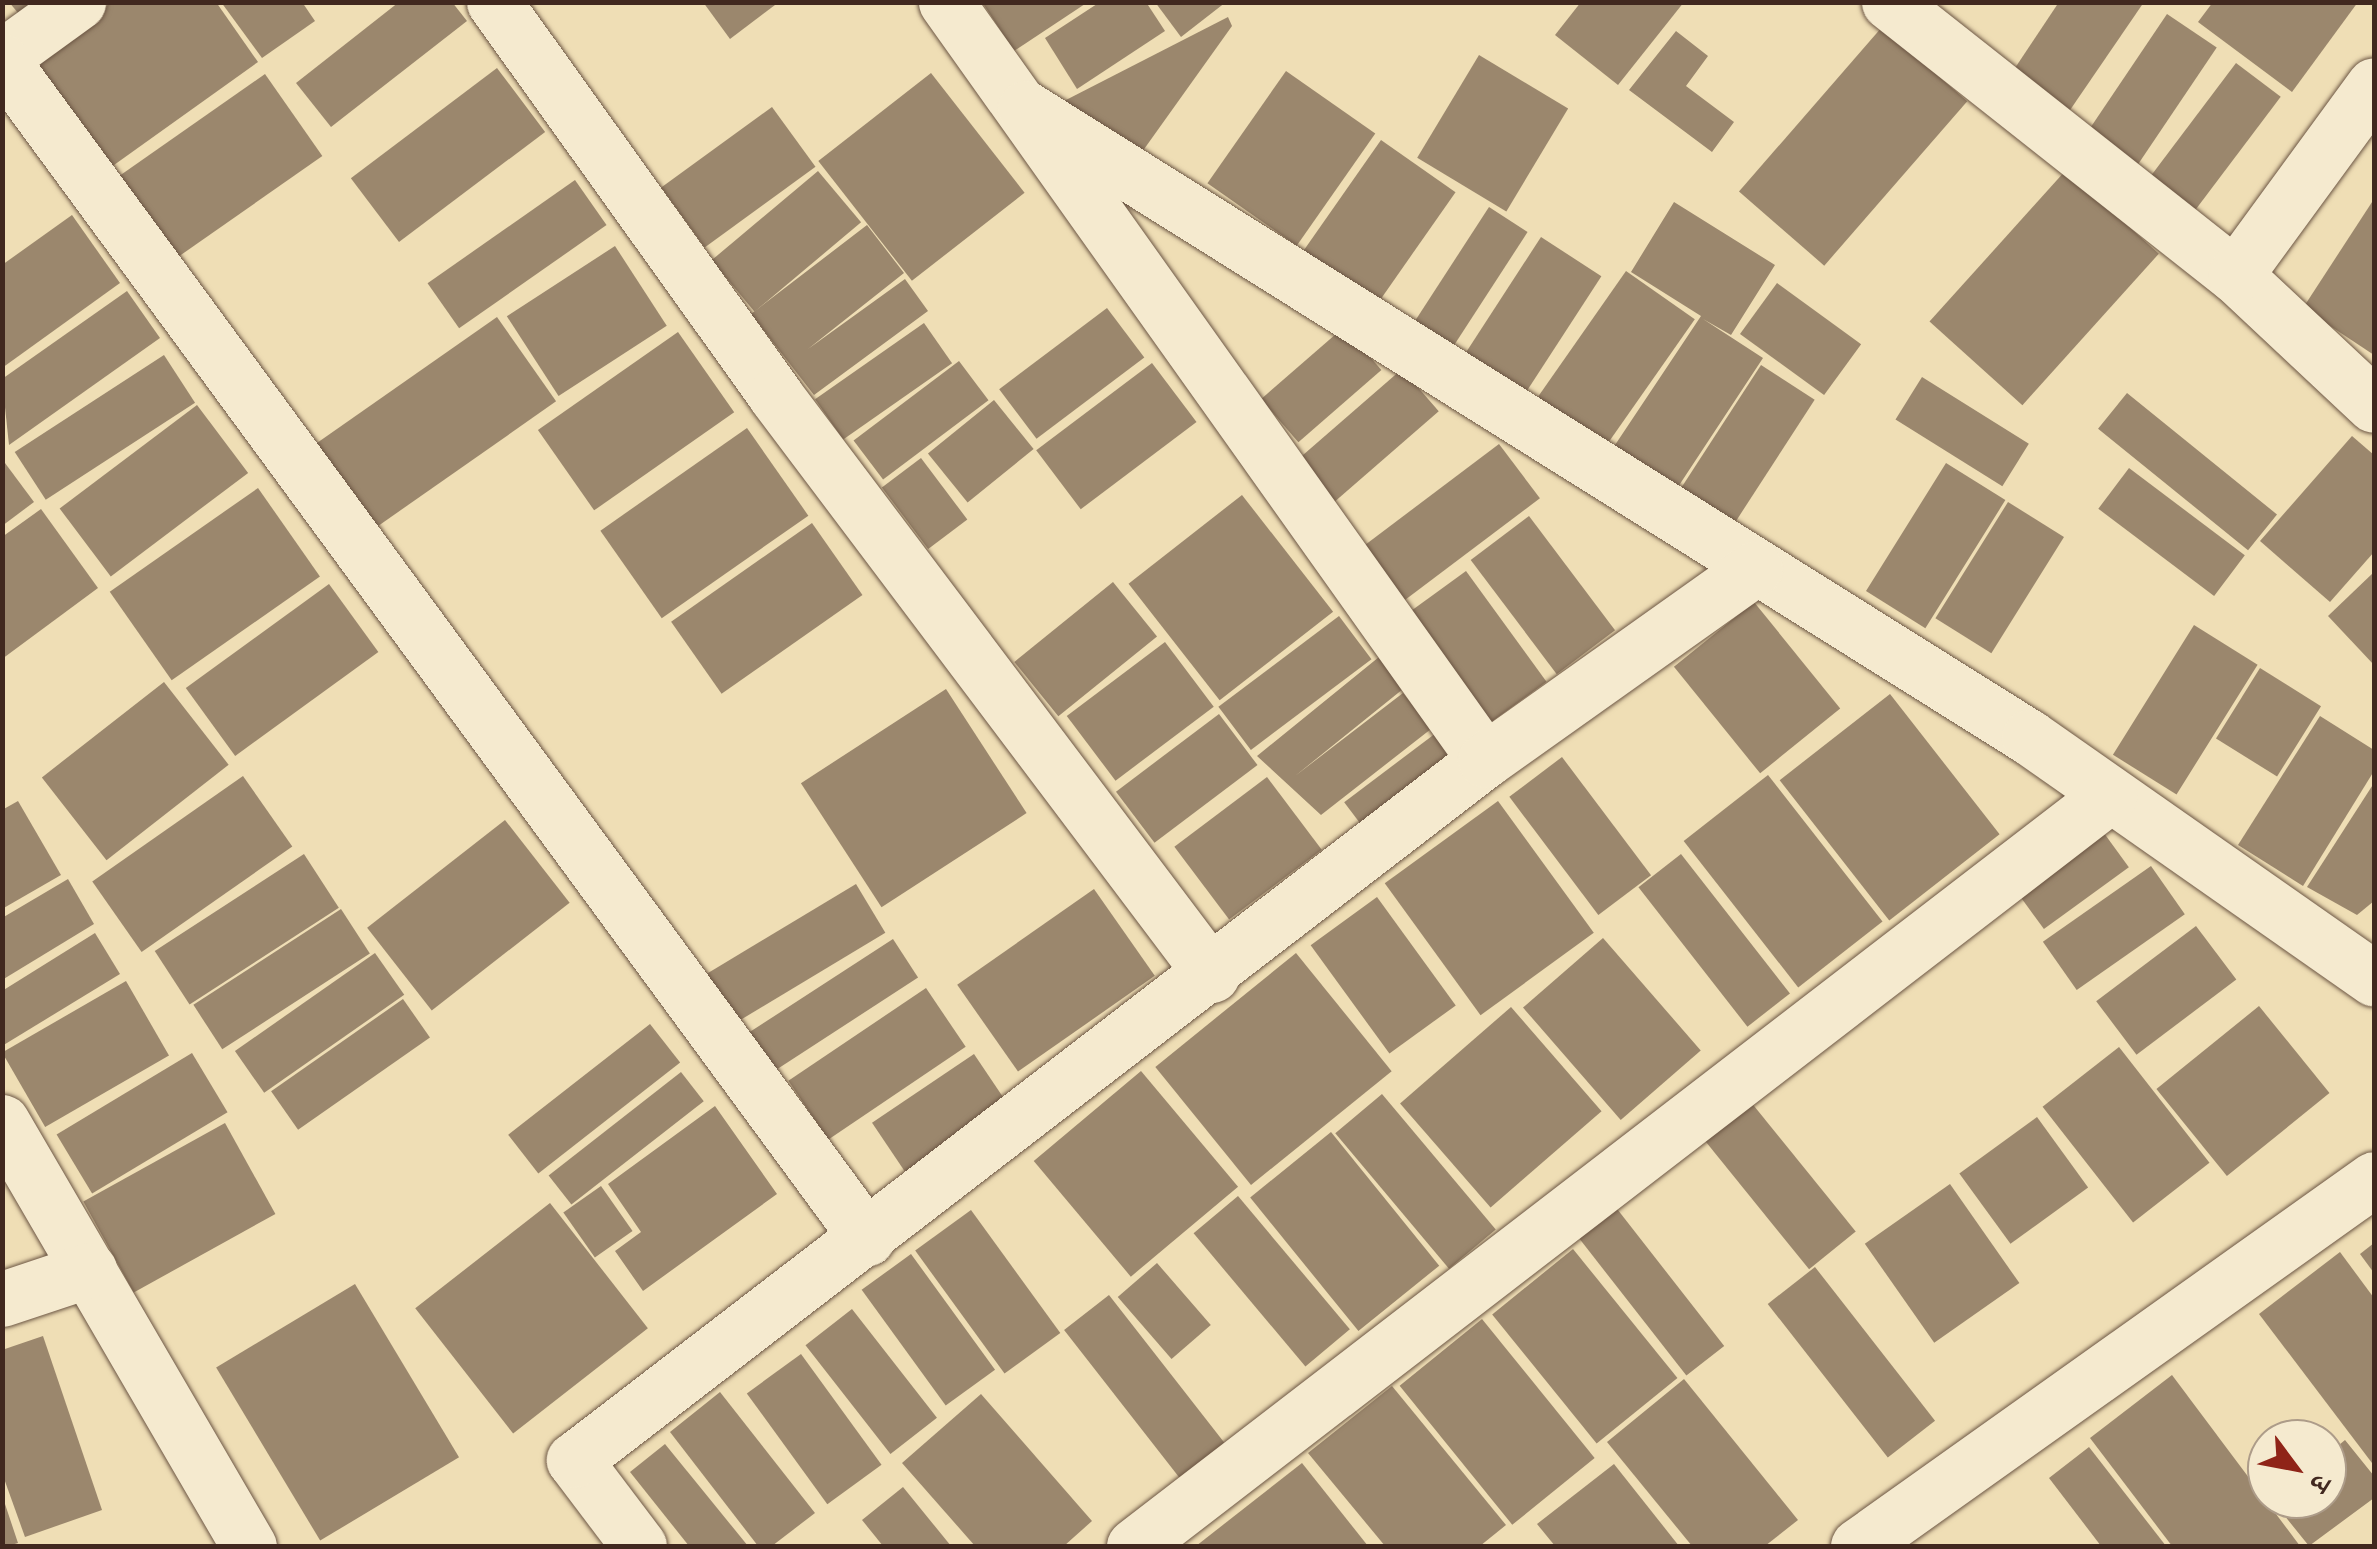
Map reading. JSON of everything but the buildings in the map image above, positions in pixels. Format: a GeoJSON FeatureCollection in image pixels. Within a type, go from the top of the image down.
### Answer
{"type":"FeatureCollection","features":[{"type":"Feature","properties":{"kind":"street"},"geometry":{"type":"LineString","coordinates":[[78,2],[2,58],[867,1238]]}},
{"type":"Feature","properties":{"kind":"street"},"geometry":{"type":"LineString","coordinates":[[494,2],[775,396],[1212,975]]}},
{"type":"Feature","properties":{"kind":"street"},"geometry":{"type":"LineString","coordinates":[[946,2],[1485,760]]}},
{"type":"Feature","properties":{"kind":"street"},"geometry":{"type":"LineString","coordinates":[[1889,2],[2234,275],[2374,404]]}},
{"type":"Feature","properties":{"kind":"street"},"geometry":{"type":"LineString","coordinates":[[2234,275],[2374,85]]}},
{"type":"Feature","properties":{"kind":"street"},"geometry":{"type":"LineString","coordinates":[[1025,108],[2110,795],[2374,979]]}},
{"type":"Feature","properties":{"kind":"street"},"geometry":{"type":"LineString","coordinates":[[639,1546],[574,1460],[1212,975],[1485,760],[1755,568]]}},
{"type":"Feature","properties":{"kind":"street"},"geometry":{"type":"LineString","coordinates":[[1134,1546],[2110,795]]}},
{"type":"Feature","properties":{"kind":"street"},"geometry":{"type":"LineString","coordinates":[[2,1122],[249,1546]]}},
{"type":"Feature","properties":{"kind":"street"},"geometry":{"type":"LineString","coordinates":[[1858,1546],[2374,1178]]}},
{"type":"Feature","properties":{"kind":"street"},"geometry":{"type":"LineString","coordinates":[[2,1299],[88,1270]]}}]}
